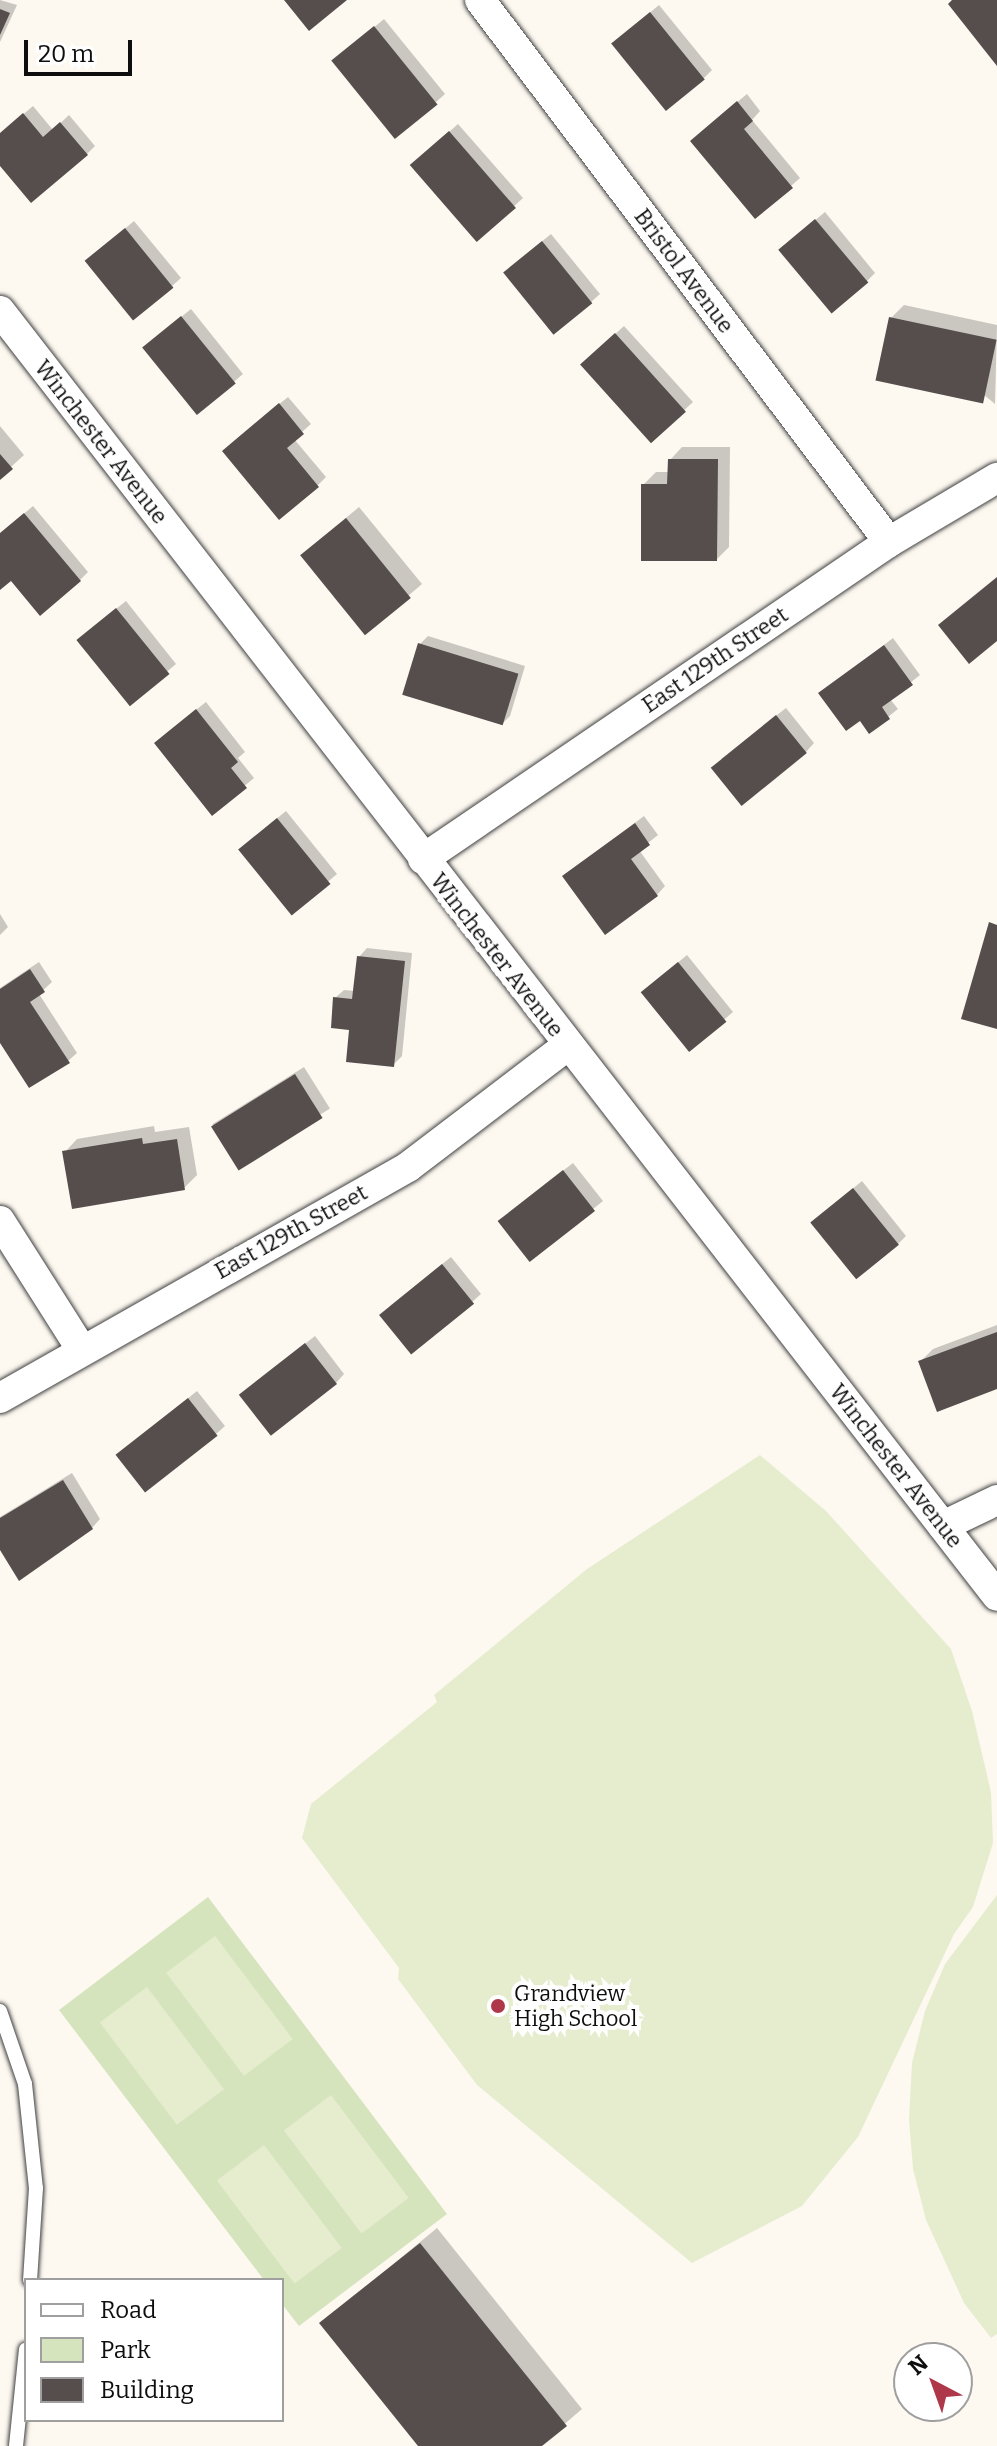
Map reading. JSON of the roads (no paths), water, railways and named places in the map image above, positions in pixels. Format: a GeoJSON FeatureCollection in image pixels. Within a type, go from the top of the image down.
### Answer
{"type":"FeatureCollection","features":[{"type":"Feature","properties":{"kind":"street","name":"Bristol Avenue"},"geometry":{"type":"LineString","coordinates":[[480,0],[889,542]]}},
{"type":"Feature","properties":{"kind":"street","name":"Winchester Avenue"},"geometry":{"type":"LineString","coordinates":[[0,311],[430,854],[568,1045],[997,1596]]}},
{"type":"Feature","properties":{"kind":"street","name":"East 129th Street"},"geometry":{"type":"LineString","coordinates":[[430,854],[889,542],[997,478]]}},
{"type":"Feature","properties":{"kind":"street","name":"East 129th Street"},"geometry":{"type":"LineString","coordinates":[[0,1398],[408,1167],[568,1045]]}},
{"type":"Feature","properties":{"kind":"street"},"geometry":{"type":"LineString","coordinates":[[0,1221],[82,1350]]}},
{"type":"Feature","properties":{"kind":"street"},"geometry":{"type":"LineString","coordinates":[[943,1526],[997,1500]]}},
{"type":"Feature","properties":{"kind":"lane"},"geometry":{"type":"LineString","coordinates":[[0,2011],[25,2084],[36,2188],[30,2278]]}},
{"type":"Feature","properties":{"kind":"lane"},"geometry":{"type":"LineString","coordinates":[[16,2446],[24,2369]]}},
{"type":"Feature","properties":{"kind":"place","name":"Grandview High School"},"geometry":{"type":"Point","coordinates":[498,2006]}}]}
